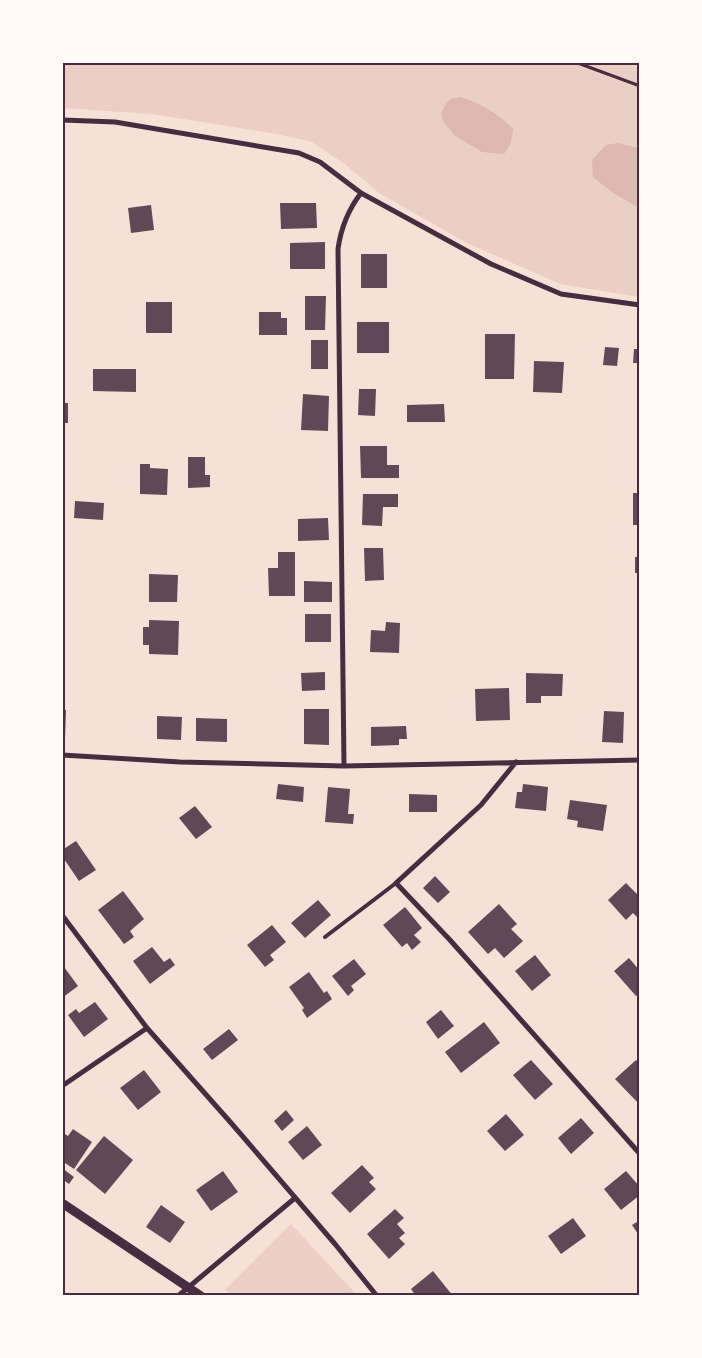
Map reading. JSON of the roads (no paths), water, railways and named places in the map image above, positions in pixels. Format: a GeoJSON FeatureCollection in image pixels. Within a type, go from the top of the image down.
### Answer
{"type":"FeatureCollection","features":[{"type":"Feature","properties":{"kind":"street"},"geometry":{"type":"LineString","coordinates":[[62,120],[115,122],[299,153],[320,162],[361,192],[492,264],[561,294],[640,305]]}},
{"type":"Feature","properties":{"kind":"street"},"geometry":{"type":"LineString","coordinates":[[344,766],[338,249],[340,231],[350,208],[361,192]]}},
{"type":"Feature","properties":{"kind":"street"},"geometry":{"type":"LineString","coordinates":[[62,755],[180,762],[344,766],[640,760]]}},
{"type":"Feature","properties":{"kind":"street"},"geometry":{"type":"LineString","coordinates":[[516,762],[480,805],[396,883],[450,940],[640,1154]]}},
{"type":"Feature","properties":{"kind":"street"},"geometry":{"type":"LineString","coordinates":[[62,915],[148,1028],[377,1296]]}},
{"type":"Feature","properties":{"kind":"street"},"geometry":{"type":"LineString","coordinates":[[62,1086],[148,1028]]}},
{"type":"Feature","properties":{"kind":"street"},"geometry":{"type":"LineString","coordinates":[[178,1296],[295,1198]]}},
{"type":"Feature","properties":{"kind":"street"},"geometry":{"type":"LineString","coordinates":[[62,1204],[201,1296]]}},
{"type":"Feature","properties":{"kind":"lane"},"geometry":{"type":"LineString","coordinates":[[325,937],[396,883]]}}]}
